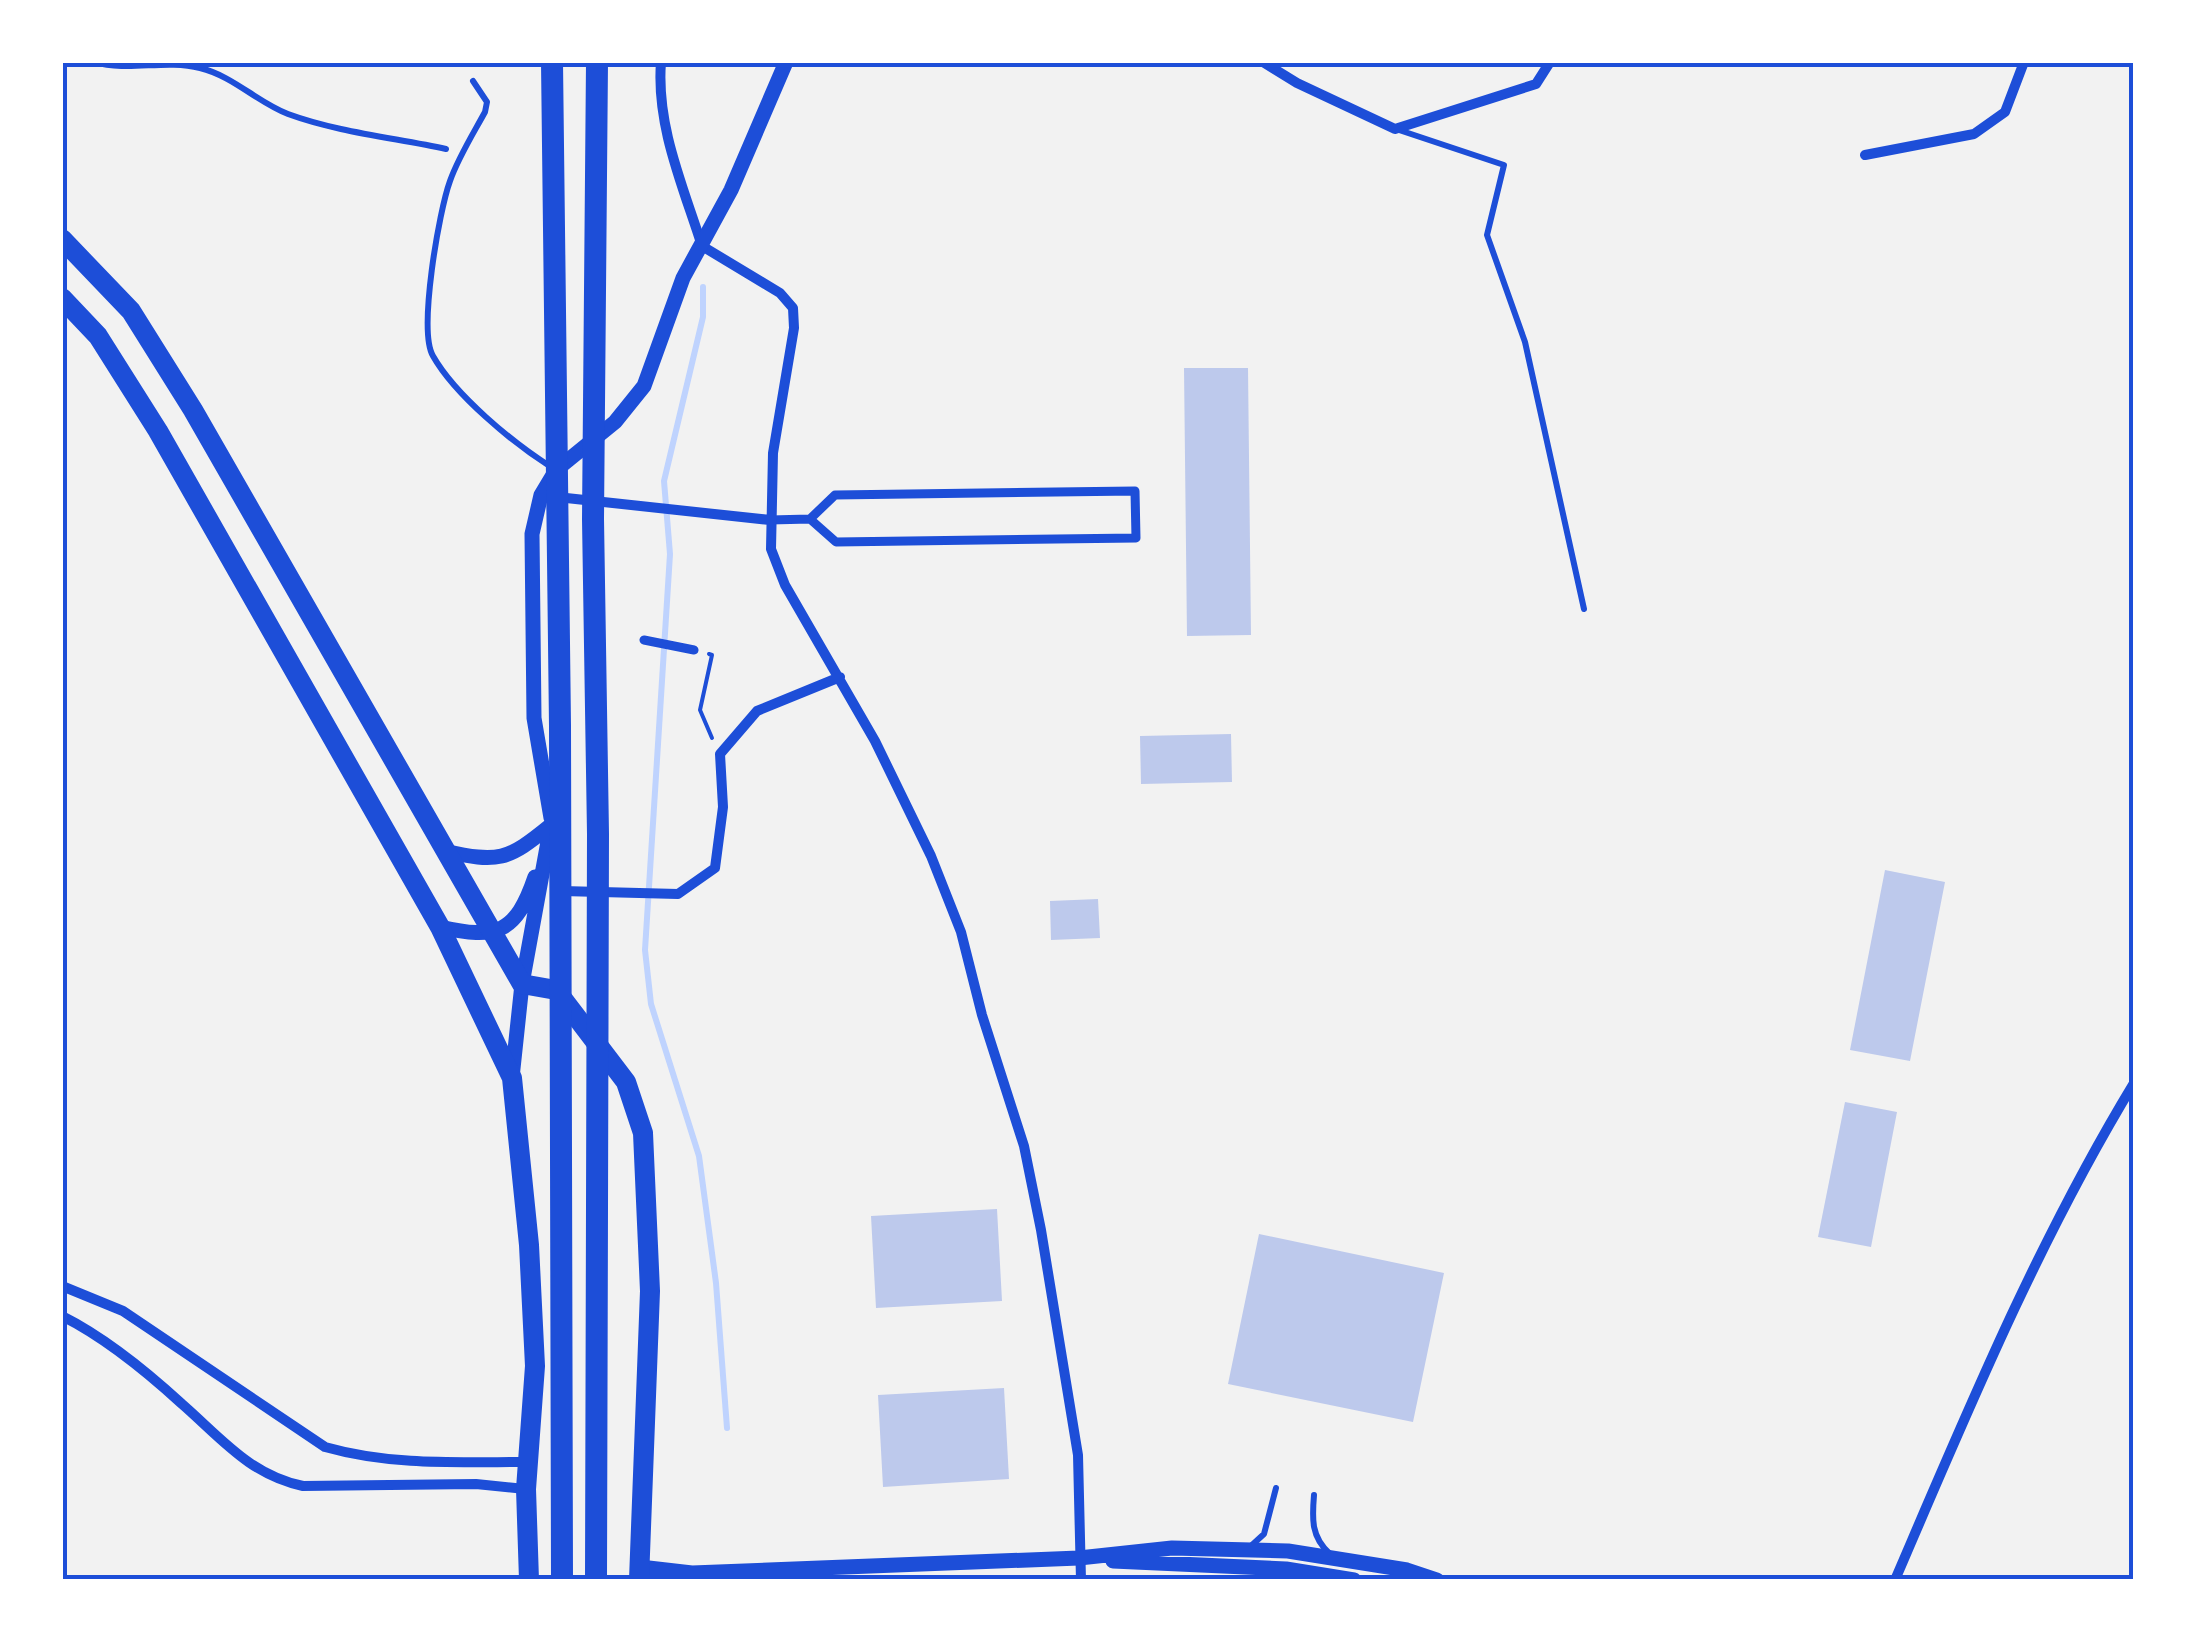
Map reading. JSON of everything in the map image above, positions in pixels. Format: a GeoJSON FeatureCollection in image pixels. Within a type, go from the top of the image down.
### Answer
{"type":"FeatureCollection","features":[{"type":"Feature","properties":{"kind":"highway"},"geometry":{"type":"LineString","coordinates":[[552,62],[560,745],[562,1580]]}},
{"type":"Feature","properties":{"kind":"highway"},"geometry":{"type":"LineString","coordinates":[[596,62],[596,1580]]}},
{"type":"Feature","properties":{"kind":"main road"},"geometry":{"type":"LineString","coordinates":[[62,239],[130,311],[193,410],[522,984],[556,990],[626,1082],[643,1134],[650,1291],[639,1573]]}},
{"type":"Feature","properties":{"kind":"main road"},"geometry":{"type":"LineString","coordinates":[[62,298],[98,336],[158,431],[440,926],[512,1078],[530,1244],[535,1366],[526,1489],[529,1580]]}},
{"type":"Feature","properties":{"kind":"street"},"geometry":{"type":"LineString","coordinates":[[661,62],[661,108],[702,246],[780,293],[793,308],[794,328],[773,453],[771,549],[785,585],[840,677],[931,856],[961,932],[982,1015],[1024,1146],[1041,1230],[1078,1455],[1080,1580]]}},
{"type":"Feature","properties":{"kind":"street"},"geometry":{"type":"LineString","coordinates":[[556,990],[551,825],[534,718],[532,534],[541,495],[556,470],[614,422],[644,386],[683,278],[732,190],[786,62]]}},
{"type":"Feature","properties":{"kind":"street"},"geometry":{"type":"LineString","coordinates":[[1263,62],[1297,83],[1394,128],[1536,84],[1550,62]]}},
{"type":"Feature","properties":{"kind":"street"},"geometry":{"type":"LineString","coordinates":[[1865,155],[1974,134],[2005,112],[2024,62]]}},
{"type":"Feature","properties":{"kind":"street"},"geometry":{"type":"LineString","coordinates":[[541,495],[770,520],[810,519],[836,542],[1136,538],[1135,491],[834,495],[810,519]]}},
{"type":"Feature","properties":{"kind":"street"},"geometry":{"type":"LineString","coordinates":[[644,640],[694,650]]}},
{"type":"Feature","properties":{"kind":"street"},"geometry":{"type":"LineString","coordinates":[[551,891],[678,894],[714,868],[723,807],[720,754],[757,711],[840,677]]}},
{"type":"Feature","properties":{"kind":"street"},"geometry":{"type":"LineString","coordinates":[[444,851],[484,860],[517,853],[551,825]]}},
{"type":"Feature","properties":{"kind":"street"},"geometry":{"type":"LineString","coordinates":[[440,926],[476,935],[492,933],[522,912],[551,825]]}},
{"type":"Feature","properties":{"kind":"street"},"geometry":{"type":"LineString","coordinates":[[512,1078],[522,984],[551,825]]}},
{"type":"Feature","properties":{"kind":"street"},"geometry":{"type":"LineString","coordinates":[[1896,1580],[2012,1308],[2088,1157],[2134,1083]]}},
{"type":"Feature","properties":{"kind":"street"},"geometry":{"type":"LineString","coordinates":[[62,1286],[123,1311],[325,1447],[360,1457],[412,1462],[528,1462]]}},
{"type":"Feature","properties":{"kind":"street"},"geometry":{"type":"LineString","coordinates":[[62,1316],[150,1375],[256,1470],[279,1481],[303,1486],[476,1484],[526,1489]]}},
{"type":"Feature","properties":{"kind":"street"},"geometry":{"type":"LineString","coordinates":[[639,1573],[1079,1558],[1172,1548],[1288,1551],[1406,1570],[1437,1580]]}},
{"type":"Feature","properties":{"kind":"street"},"geometry":{"type":"LineString","coordinates":[[1079,1558],[1173,1566],[1286,1569],[1354,1580]]}},
{"type":"Feature","properties":{"kind":"lane"},"geometry":{"type":"LineString","coordinates":[[94,62],[138,68],[159,63],[204,69],[291,115],[446,149]]}},
{"type":"Feature","properties":{"kind":"lane"},"geometry":{"type":"LineString","coordinates":[[473,81],[486,102],[485,112],[449,182],[428,298],[426,339],[433,357],[492,423],[556,470]]}},
{"type":"Feature","properties":{"kind":"lane"},"geometry":{"type":"LineString","coordinates":[[1394,128],[1504,166],[1487,235],[1525,342],[1584,609]]}},
{"type":"Feature","properties":{"kind":"lane"},"geometry":{"type":"LineString","coordinates":[[1242,1550],[1264,1534],[1276,1488]]}},
{"type":"Feature","properties":{"kind":"lane"},"geometry":{"type":"LineString","coordinates":[[1314,1495],[1312,1519],[1316,1538],[1329,1554],[1340,1559]]}},
{"type":"Feature","properties":{"kind":"path"},"geometry":{"type":"LineString","coordinates":[[694,650],[712,655],[700,710],[720,754]]}},
{"type":"Feature","properties":{"kind":"building"},"geometry":{"type":"Polygon","coordinates":[[[1184,368],[1248,368],[1251,635],[1187,636],[1184,368]]]}},
{"type":"Feature","properties":{"kind":"building"},"geometry":{"type":"Polygon","coordinates":[[[1231,734],[1232,782],[1141,784],[1140,736],[1231,734]]]}},
{"type":"Feature","properties":{"kind":"building"},"geometry":{"type":"Polygon","coordinates":[[[1885,870],[1945,882],[1910,1061],[1850,1050],[1885,870]]]}},
{"type":"Feature","properties":{"kind":"building"},"geometry":{"type":"Polygon","coordinates":[[[1098,899],[1100,938],[1051,940],[1050,901],[1098,899]]]}},
{"type":"Feature","properties":{"kind":"building"},"geometry":{"type":"Polygon","coordinates":[[[1845,1102],[1897,1112],[1871,1247],[1818,1237],[1845,1102]]]}},
{"type":"Feature","properties":{"kind":"building"},"geometry":{"type":"Polygon","coordinates":[[[997,1209],[1002,1301],[876,1308],[871,1216],[997,1209]]]}},
{"type":"Feature","properties":{"kind":"building"},"geometry":{"type":"Polygon","coordinates":[[[1259,1234],[1444,1273],[1413,1422],[1228,1384],[1259,1234]]]}},
{"type":"Feature","properties":{"kind":"building"},"geometry":{"type":"Polygon","coordinates":[[[1004,1388],[1009,1479],[883,1487],[878,1395],[1004,1388]]]}},
{"type":"Feature","properties":{"kind":"waterway"},"geometry":{"type":"LineString","coordinates":[[703,287],[703,317],[664,481],[670,554],[645,950],[651,1004],[699,1156],[716,1283],[727,1428]]}}]}
